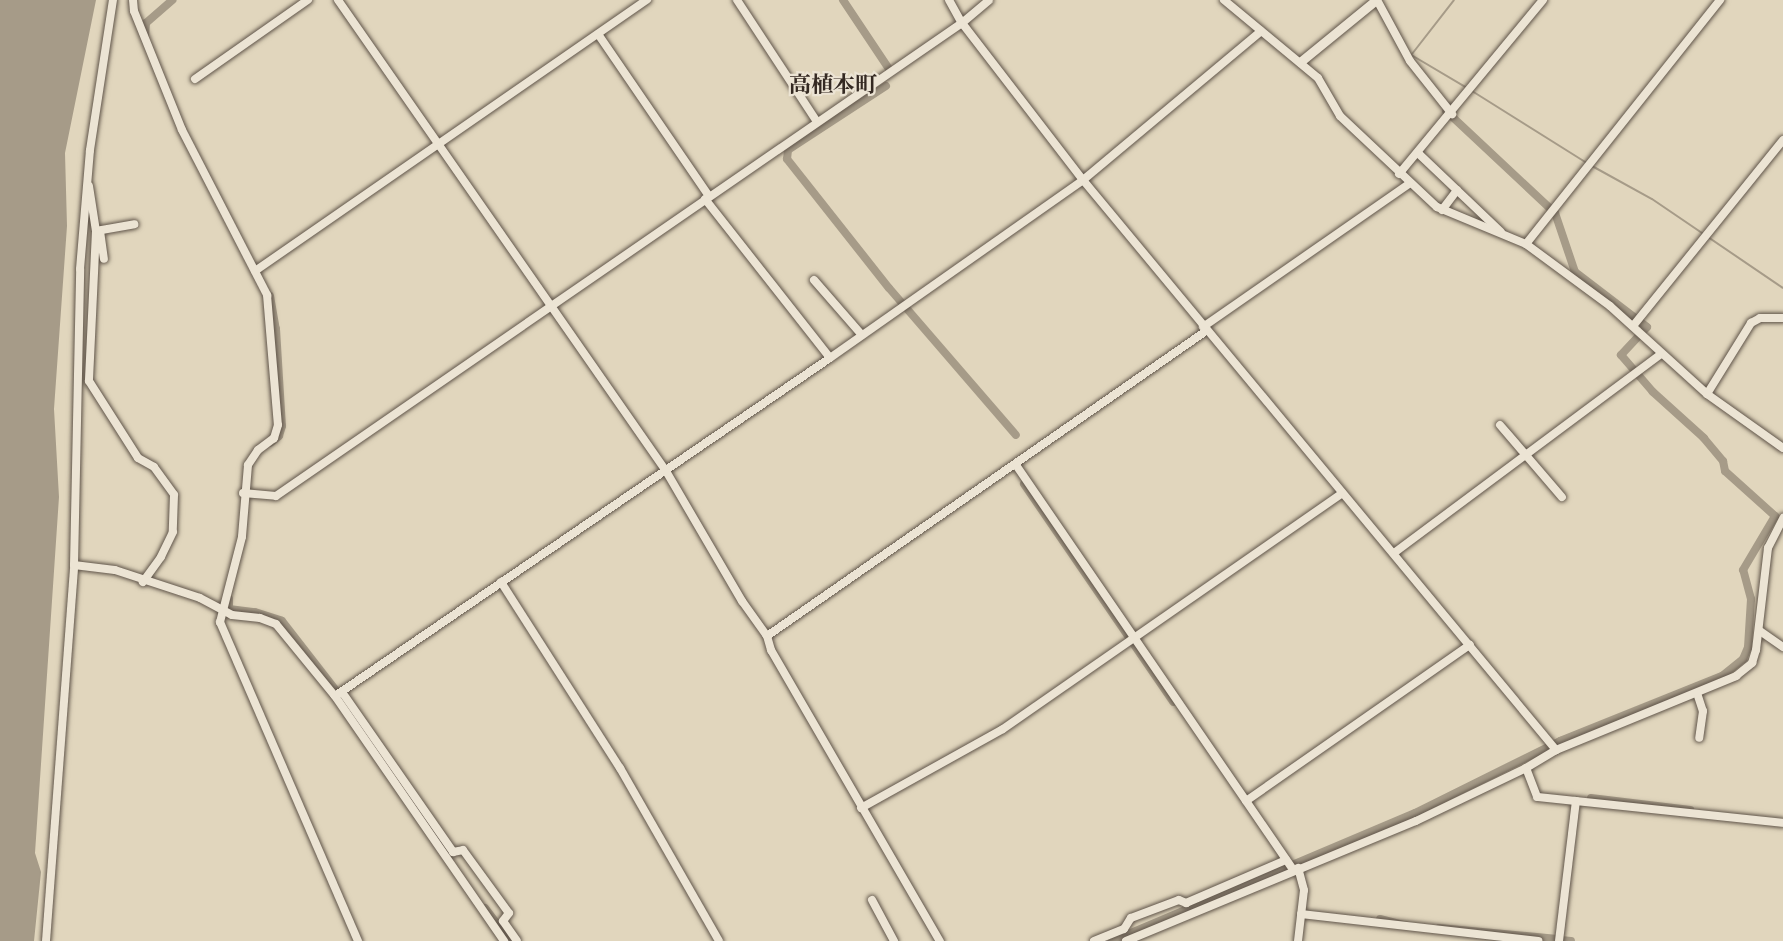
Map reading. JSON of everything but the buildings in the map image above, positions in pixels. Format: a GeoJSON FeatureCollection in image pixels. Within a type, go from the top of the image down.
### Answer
{"type":"FeatureCollection","features":[{"type":"Feature","properties":{"kind":"street"},"geometry":{"type":"LineString","coordinates":[[46,941],[74,565],[80,269],[88,183],[113,0]]}},
{"type":"Feature","properties":{"kind":"street"},"geometry":{"type":"LineString","coordinates":[[134,0],[134,11],[182,130],[267,295],[271,320],[278,425],[274,438],[258,450],[248,465],[243,493],[242,537],[220,622],[358,941]]}},
{"type":"Feature","properties":{"kind":"street"},"geometry":{"type":"LineString","coordinates":[[195,79],[308,0]]}},
{"type":"Feature","properties":{"kind":"street"},"geometry":{"type":"LineString","coordinates":[[338,0],[666,471],[742,601],[767,636],[771,650],[940,941]]}},
{"type":"Feature","properties":{"kind":"street"},"geometry":{"type":"LineString","coordinates":[[255,271],[645,0]]}},
{"type":"Feature","properties":{"kind":"street"},"geometry":{"type":"LineString","coordinates":[[737,0],[817,122]]}},
{"type":"Feature","properties":{"kind":"street"},"geometry":{"type":"LineString","coordinates":[[949,0],[962,23],[1083,180],[1556,749]]}},
{"type":"Feature","properties":{"kind":"street"},"geometry":{"type":"LineString","coordinates":[[243,493],[276,496],[962,23],[989,0]]}},
{"type":"Feature","properties":{"kind":"street"},"geometry":{"type":"LineString","coordinates":[[1224,0],[1318,78],[1340,116],[1409,184],[1442,210],[1527,244],[1634,328],[1707,394],[1783,448]]}},
{"type":"Feature","properties":{"kind":"street"},"geometry":{"type":"LineString","coordinates":[[1300,62],[1376,0],[1410,61],[1451,116]]}},
{"type":"Feature","properties":{"kind":"street"},"geometry":{"type":"LineString","coordinates":[[1399,174],[1451,116],[1543,0]]}},
{"type":"Feature","properties":{"kind":"street"},"geometry":{"type":"LineString","coordinates":[[1527,244],[1720,0]]}},
{"type":"Feature","properties":{"kind":"street"},"geometry":{"type":"LineString","coordinates":[[339,694],[830,358],[1083,180],[1261,31]]}},
{"type":"Feature","properties":{"kind":"street"},"geometry":{"type":"LineString","coordinates":[[598,34],[707,198],[830,358]]}},
{"type":"Feature","properties":{"kind":"street"},"geometry":{"type":"LineString","coordinates":[[1634,328],[1783,140]]}},
{"type":"Feature","properties":{"kind":"street"},"geometry":{"type":"LineString","coordinates":[[1419,154],[1502,233]]}},
{"type":"Feature","properties":{"kind":"street"},"geometry":{"type":"LineString","coordinates":[[88,183],[94,198],[104,259]]}},
{"type":"Feature","properties":{"kind":"street"},"geometry":{"type":"LineString","coordinates":[[767,636],[1016,465],[1409,184]]}},
{"type":"Feature","properties":{"kind":"street"},"geometry":{"type":"LineString","coordinates":[[1442,210],[1457,190]]}},
{"type":"Feature","properties":{"kind":"street"},"geometry":{"type":"LineString","coordinates":[[98,231],[134,224]]}},
{"type":"Feature","properties":{"kind":"street"},"geometry":{"type":"LineString","coordinates":[[98,231],[89,381],[138,458],[154,467],[174,495],[173,532],[161,557],[143,582]]}},
{"type":"Feature","properties":{"kind":"street"},"geometry":{"type":"LineString","coordinates":[[814,280],[862,335]]}},
{"type":"Feature","properties":{"kind":"street"},"geometry":{"type":"LineString","coordinates":[[1707,394],[1751,323],[1760,318],[1783,318]]}},
{"type":"Feature","properties":{"kind":"street"},"geometry":{"type":"LineString","coordinates":[[1394,553],[1661,354]]}},
{"type":"Feature","properties":{"kind":"street"},"geometry":{"type":"LineString","coordinates":[[1500,425],[1528,453],[1562,497]]}},
{"type":"Feature","properties":{"kind":"street"},"geometry":{"type":"LineString","coordinates":[[1016,465],[1132,640],[1286,860],[1295,869],[1304,890],[1298,941]]}},
{"type":"Feature","properties":{"kind":"street"},"geometry":{"type":"LineString","coordinates":[[861,808],[1003,729],[1342,493]]}},
{"type":"Feature","properties":{"kind":"street"},"geometry":{"type":"LineString","coordinates":[[1126,941],[1295,869],[1416,821],[1526,768],[1556,749],[1697,693],[1746,669],[1754,660],[1760,631],[1768,548],[1783,518]]}},
{"type":"Feature","properties":{"kind":"street"},"geometry":{"type":"LineString","coordinates":[[74,565],[106,568],[143,582],[200,598],[223,610],[276,624],[339,694],[453,852],[463,850],[509,913],[503,921],[505,938]]}},
{"type":"Feature","properties":{"kind":"street"},"geometry":{"type":"LineString","coordinates":[[501,582],[620,768],[719,941]]}},
{"type":"Feature","properties":{"kind":"street"},"geometry":{"type":"LineString","coordinates":[[1760,631],[1783,647]]}},
{"type":"Feature","properties":{"kind":"street"},"geometry":{"type":"LineString","coordinates":[[1245,801],[1470,645]]}},
{"type":"Feature","properties":{"kind":"street"},"geometry":{"type":"LineString","coordinates":[[1697,693],[1703,711],[1699,738]]}},
{"type":"Feature","properties":{"kind":"street"},"geometry":{"type":"LineString","coordinates":[[339,694],[505,938],[517,941]]}},
{"type":"Feature","properties":{"kind":"street"},"geometry":{"type":"LineString","coordinates":[[1526,768],[1537,797],[1783,823]]}},
{"type":"Feature","properties":{"kind":"street"},"geometry":{"type":"LineString","coordinates":[[1559,941],[1576,801]]}},
{"type":"Feature","properties":{"kind":"street"},"geometry":{"type":"LineString","coordinates":[[1094,941],[1124,928],[1131,918],[1179,900],[1186,903],[1286,860]]}},
{"type":"Feature","properties":{"kind":"street"},"geometry":{"type":"LineString","coordinates":[[872,900],[894,941]]}},
{"type":"Feature","properties":{"kind":"street"},"geometry":{"type":"LineString","coordinates":[[1302,914],[1538,941]]}},
{"type":"Feature","properties":{"kind":"shaded area"},"geometry":{"type":"Polygon","coordinates":[[[0,0],[96,0],[65,153],[67,226],[54,409],[59,497],[35,853],[41,872],[34,941],[0,941],[0,0]]]}},
{"type":"Feature","properties":{"kind":"waterway"},"geometry":{"type":"LineString","coordinates":[[145,37],[146,23],[172,0]]}},
{"type":"Feature","properties":{"kind":"waterway"},"geometry":{"type":"LineString","coordinates":[[843,0],[889,69]]}},
{"type":"Feature","properties":{"kind":"waterway"},"geometry":{"type":"LineString","coordinates":[[1412,54],[1454,0]]}},
{"type":"Feature","properties":{"kind":"waterway"},"geometry":{"type":"LineString","coordinates":[[1408,53],[1467,88]]}},
{"type":"Feature","properties":{"kind":"waterway"},"geometry":{"type":"LineString","coordinates":[[886,86],[788,150],[787,159],[889,288],[1016,435]]}},
{"type":"Feature","properties":{"kind":"waterway"},"geometry":{"type":"LineString","coordinates":[[1472,91],[1587,163]]}},
{"type":"Feature","properties":{"kind":"waterway"},"geometry":{"type":"LineString","coordinates":[[1112,941],[1415,813],[1560,741],[1722,676],[1743,659],[1748,647],[1751,599],[1743,570],[1775,516],[1725,471],[1723,461],[1704,438],[1653,392],[1621,355],[1647,327],[1575,272],[1555,213],[1446,111]]}},
{"type":"Feature","properties":{"kind":"waterway"},"geometry":{"type":"LineString","coordinates":[[1592,166],[1652,199],[1783,288]]}},
{"type":"Feature","properties":{"kind":"waterway"},"geometry":{"type":"LineString","coordinates":[[270,296],[276,329],[282,426],[279,436],[270,443]]}},
{"type":"Feature","properties":{"kind":"waterway"},"geometry":{"type":"LineString","coordinates":[[1024,484],[1173,702]]}},
{"type":"Feature","properties":{"kind":"waterway"},"geometry":{"type":"LineString","coordinates":[[229,599],[229,609],[255,612],[282,621],[335,689]]}},
{"type":"Feature","properties":{"kind":"waterway"},"geometry":{"type":"LineString","coordinates":[[339,695],[403,789]]}},
{"type":"Feature","properties":{"kind":"waterway"},"geometry":{"type":"LineString","coordinates":[[1591,798],[1690,810]]}},
{"type":"Feature","properties":{"kind":"waterway"},"geometry":{"type":"LineString","coordinates":[[485,908],[510,941]]}},
{"type":"Feature","properties":{"kind":"waterway"},"geometry":{"type":"LineString","coordinates":[[1380,919],[1408,926]]}},
{"type":"Feature","properties":{"kind":"waterway"},"geometry":{"type":"LineString","coordinates":[[1439,928],[1557,939]]}},
{"type":"Feature","properties":{"kind":"waterway"},"geometry":{"type":"LineString","coordinates":[[1561,940],[1571,941]]}},
{"type":"Feature","properties":{"kind":"district","name":"高植本町"},"geometry":{"type":"Point","coordinates":[833,85]}}]}
